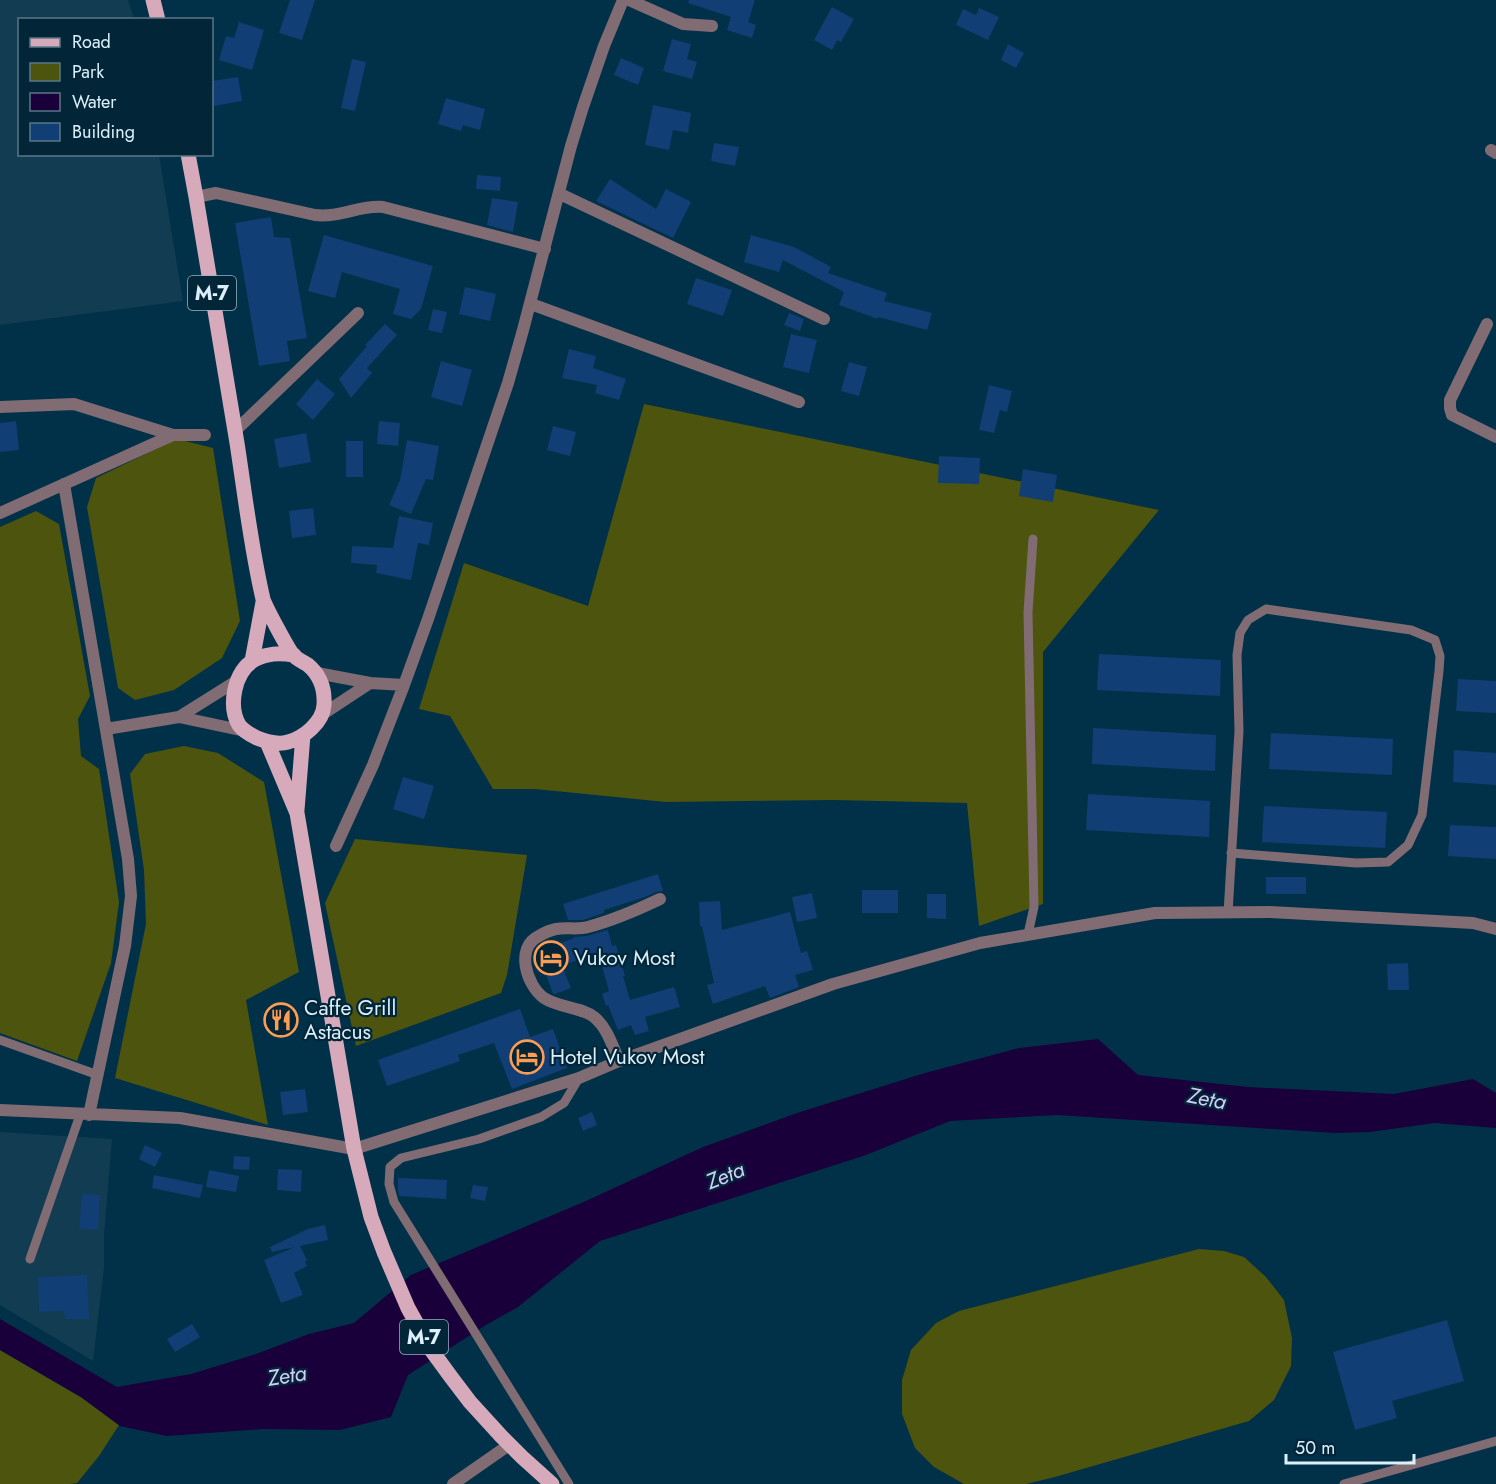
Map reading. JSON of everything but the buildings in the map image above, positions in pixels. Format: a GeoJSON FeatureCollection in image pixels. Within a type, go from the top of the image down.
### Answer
{"type":"FeatureCollection","features":[{"type":"Feature","properties":{"kind":"main road"},"geometry":{"type":"LineString","coordinates":[[153,0],[158,18]]}},
{"type":"Feature","properties":{"kind":"main road","name":"M-7"},"geometry":{"type":"LineString","coordinates":[[188,156],[263,602],[252,661],[238,680],[233,697],[234,712],[244,731]]}},
{"type":"Feature","properties":{"kind":"main road","name":"M-7"},"geometry":{"type":"LineString","coordinates":[[263,602],[294,655],[317,673]]}},
{"type":"Feature","properties":{"kind":"main road"},"geometry":{"type":"LineString","coordinates":[[252,661],[278,653],[294,655]]}},
{"type":"Feature","properties":{"kind":"main road"},"geometry":{"type":"LineString","coordinates":[[244,731],[267,742],[276,743],[289,742],[303,735],[313,727],[322,714],[324,705],[322,684],[317,673]]}},
{"type":"Feature","properties":{"kind":"main road","name":"M-7"},"geometry":{"type":"LineString","coordinates":[[297,813],[303,735]]}},
{"type":"Feature","properties":{"kind":"main road","name":"M-7"},"geometry":{"type":"LineString","coordinates":[[267,742],[297,813],[354,1149],[369,1209],[384,1252],[408,1308],[428,1344],[459,1389],[509,1445],[552,1484]]}},
{"type":"Feature","properties":{"kind":"street"},"geometry":{"type":"LineString","coordinates":[[336,846],[377,755],[428,619],[508,383],[583,107],[623,0]]}},
{"type":"Feature","properties":{"kind":"street"},"geometry":{"type":"LineString","coordinates":[[630,0],[683,24],[712,26]]}},
{"type":"Feature","properties":{"kind":"street"},"geometry":{"type":"LineString","coordinates":[[196,197],[216,193],[328,217],[369,207],[383,207],[545,249]]}},
{"type":"Feature","properties":{"kind":"street"},"geometry":{"type":"LineString","coordinates":[[560,194],[824,319]]}},
{"type":"Feature","properties":{"kind":"street"},"geometry":{"type":"LineString","coordinates":[[531,304],[799,402]]}},
{"type":"Feature","properties":{"kind":"street"},"geometry":{"type":"LineString","coordinates":[[235,431],[358,313]]}},
{"type":"Feature","properties":{"kind":"street"},"geometry":{"type":"LineString","coordinates":[[1487,324],[1450,400],[1450,408],[1452,415],[1496,437]]}},
{"type":"Feature","properties":{"kind":"street"},"geometry":{"type":"LineString","coordinates":[[0,407],[74,405],[173,435],[205,435]]}},
{"type":"Feature","properties":{"kind":"street"},"geometry":{"type":"LineString","coordinates":[[0,513],[173,435]]}},
{"type":"Feature","properties":{"kind":"street"},"geometry":{"type":"LineString","coordinates":[[64,484],[128,859],[131,896],[125,946],[98,1075],[84,1115]]}},
{"type":"Feature","properties":{"kind":"street"},"geometry":{"type":"LineString","coordinates":[[317,673],[370,683],[404,685]]}},
{"type":"Feature","properties":{"kind":"street"},"geometry":{"type":"LineString","coordinates":[[179,717],[238,680]]}},
{"type":"Feature","properties":{"kind":"street"},"geometry":{"type":"LineString","coordinates":[[322,714],[370,683]]}},
{"type":"Feature","properties":{"kind":"street"},"geometry":{"type":"LineString","coordinates":[[106,729],[179,717],[244,731]]}},
{"type":"Feature","properties":{"kind":"street"},"geometry":{"type":"LineString","coordinates":[[619,1061],[596,1018],[587,1013],[556,1005],[534,988],[526,972],[526,955],[529,944],[537,937],[556,929],[585,928],[627,915],[660,899]]}},
{"type":"Feature","properties":{"kind":"street"},"geometry":{"type":"LineString","coordinates":[[0,1110],[180,1118],[354,1149],[579,1078],[619,1061],[833,984],[980,943],[1155,913],[1270,912],[1473,923],[1496,929]]}},
{"type":"Feature","properties":{"kind":"street"},"geometry":{"type":"LineString","coordinates":[[453,1484],[509,1445]]}},
{"type":"Feature","properties":{"kind":"lane"},"geometry":{"type":"LineString","coordinates":[[1028,934],[1034,907],[1028,612],[1033,539]]}},
{"type":"Feature","properties":{"kind":"lane"},"geometry":{"type":"LineString","coordinates":[[1228,913],[1231,853],[1239,731],[1237,655],[1240,633],[1248,620],[1266,609],[1411,630],[1434,640],[1440,656],[1439,671],[1422,815],[1408,845],[1388,862],[1356,862],[1231,853]]}},
{"type":"Feature","properties":{"kind":"lane"},"geometry":{"type":"LineString","coordinates":[[0,1040],[98,1075]]}},
{"type":"Feature","properties":{"kind":"lane"},"geometry":{"type":"LineString","coordinates":[[569,1484],[419,1244],[394,1202],[389,1184],[390,1167],[401,1158],[479,1139],[541,1117],[564,1103],[579,1078]]}},
{"type":"Feature","properties":{"kind":"lane"},"geometry":{"type":"LineString","coordinates":[[30,1259],[84,1115]]}},
{"type":"Feature","properties":{"kind":"lane"},"geometry":{"type":"LineString","coordinates":[[1344,1484],[1496,1441]]}},
{"type":"Feature","properties":{"kind":"shaded area"},"geometry":{"type":"Polygon","coordinates":[[[0,0],[128,0],[134,18],[18,18],[18,156],[159,156],[183,301],[0,325],[0,0]]]}},
{"type":"Feature","properties":{"kind":"shaded area"},"geometry":{"type":"Polygon","coordinates":[[[0,1132],[112,1139],[104,1235],[104,1268],[93,1361],[0,1305],[0,1132]]]}},
{"type":"Feature","properties":{"kind":"green space"},"geometry":{"type":"Polygon","coordinates":[[[644,404],[1159,510],[1043,652],[1043,904],[979,926],[967,803],[834,800],[666,802],[535,789],[493,789],[450,716],[419,709],[464,563],[588,606],[644,404]]]}},
{"type":"Feature","properties":{"kind":"green space"},"geometry":{"type":"Polygon","coordinates":[[[177,439],[213,448],[240,621],[222,658],[174,690],[135,700],[118,688],[87,507],[96,478],[177,439]]]}},
{"type":"Feature","properties":{"kind":"green space"},"geometry":{"type":"Polygon","coordinates":[[[36,511],[59,524],[90,696],[78,719],[81,756],[99,769],[119,902],[111,963],[77,1061],[0,1033],[0,527],[36,511]]]}},
{"type":"Feature","properties":{"kind":"green space"},"geometry":{"type":"Polygon","coordinates":[[[184,746],[218,753],[264,782],[299,972],[246,1000],[268,1125],[115,1078],[146,924],[144,870],[130,774],[145,754],[184,746]]]}},
{"type":"Feature","properties":{"kind":"green space"},"geometry":{"type":"Polygon","coordinates":[[[355,839],[527,855],[507,975],[501,993],[356,1046],[325,903],[355,839]]]}},
{"type":"Feature","properties":{"kind":"green space"},"geometry":{"type":"Polygon","coordinates":[[[1199,1249],[1224,1251],[1244,1257],[1266,1277],[1284,1300],[1292,1338],[1291,1366],[1274,1400],[1249,1421],[1026,1484],[964,1484],[934,1467],[915,1448],[902,1414],[902,1380],[911,1350],[936,1323],[959,1311],[1199,1249]]]}},
{"type":"Feature","properties":{"kind":"green space"},"geometry":{"type":"Polygon","coordinates":[[[0,1350],[82,1398],[119,1425],[99,1456],[77,1483],[0,1484],[0,1350]]]}},
{"type":"Feature","properties":{"kind":"water","name":"Zeta"},"geometry":{"type":"Polygon","coordinates":[[[1098,1039],[1138,1075],[1248,1087],[1394,1094],[1473,1079],[1496,1093],[1496,1128],[1435,1123],[1370,1132],[1335,1133],[1057,1115],[950,1121],[866,1155],[600,1241],[518,1307],[408,1375],[391,1417],[340,1430],[264,1429],[167,1436],[120,1426],[81,1397],[0,1350],[0,1319],[117,1387],[191,1374],[253,1355],[309,1334],[354,1323],[411,1275],[586,1201],[703,1147],[797,1113],[925,1073],[1019,1048],[1098,1039]]]}},
{"type":"Feature","properties":{"kind":"place","name":"Vukov Most"},"geometry":{"type":"Point","coordinates":[551,958]}},
{"type":"Feature","properties":{"kind":"place","name":"Caffe Grill Astacus"},"geometry":{"type":"Point","coordinates":[281,1020]}},
{"type":"Feature","properties":{"kind":"place","name":"Hotel Vukov Most"},"geometry":{"type":"Point","coordinates":[527,1057]}}]}
